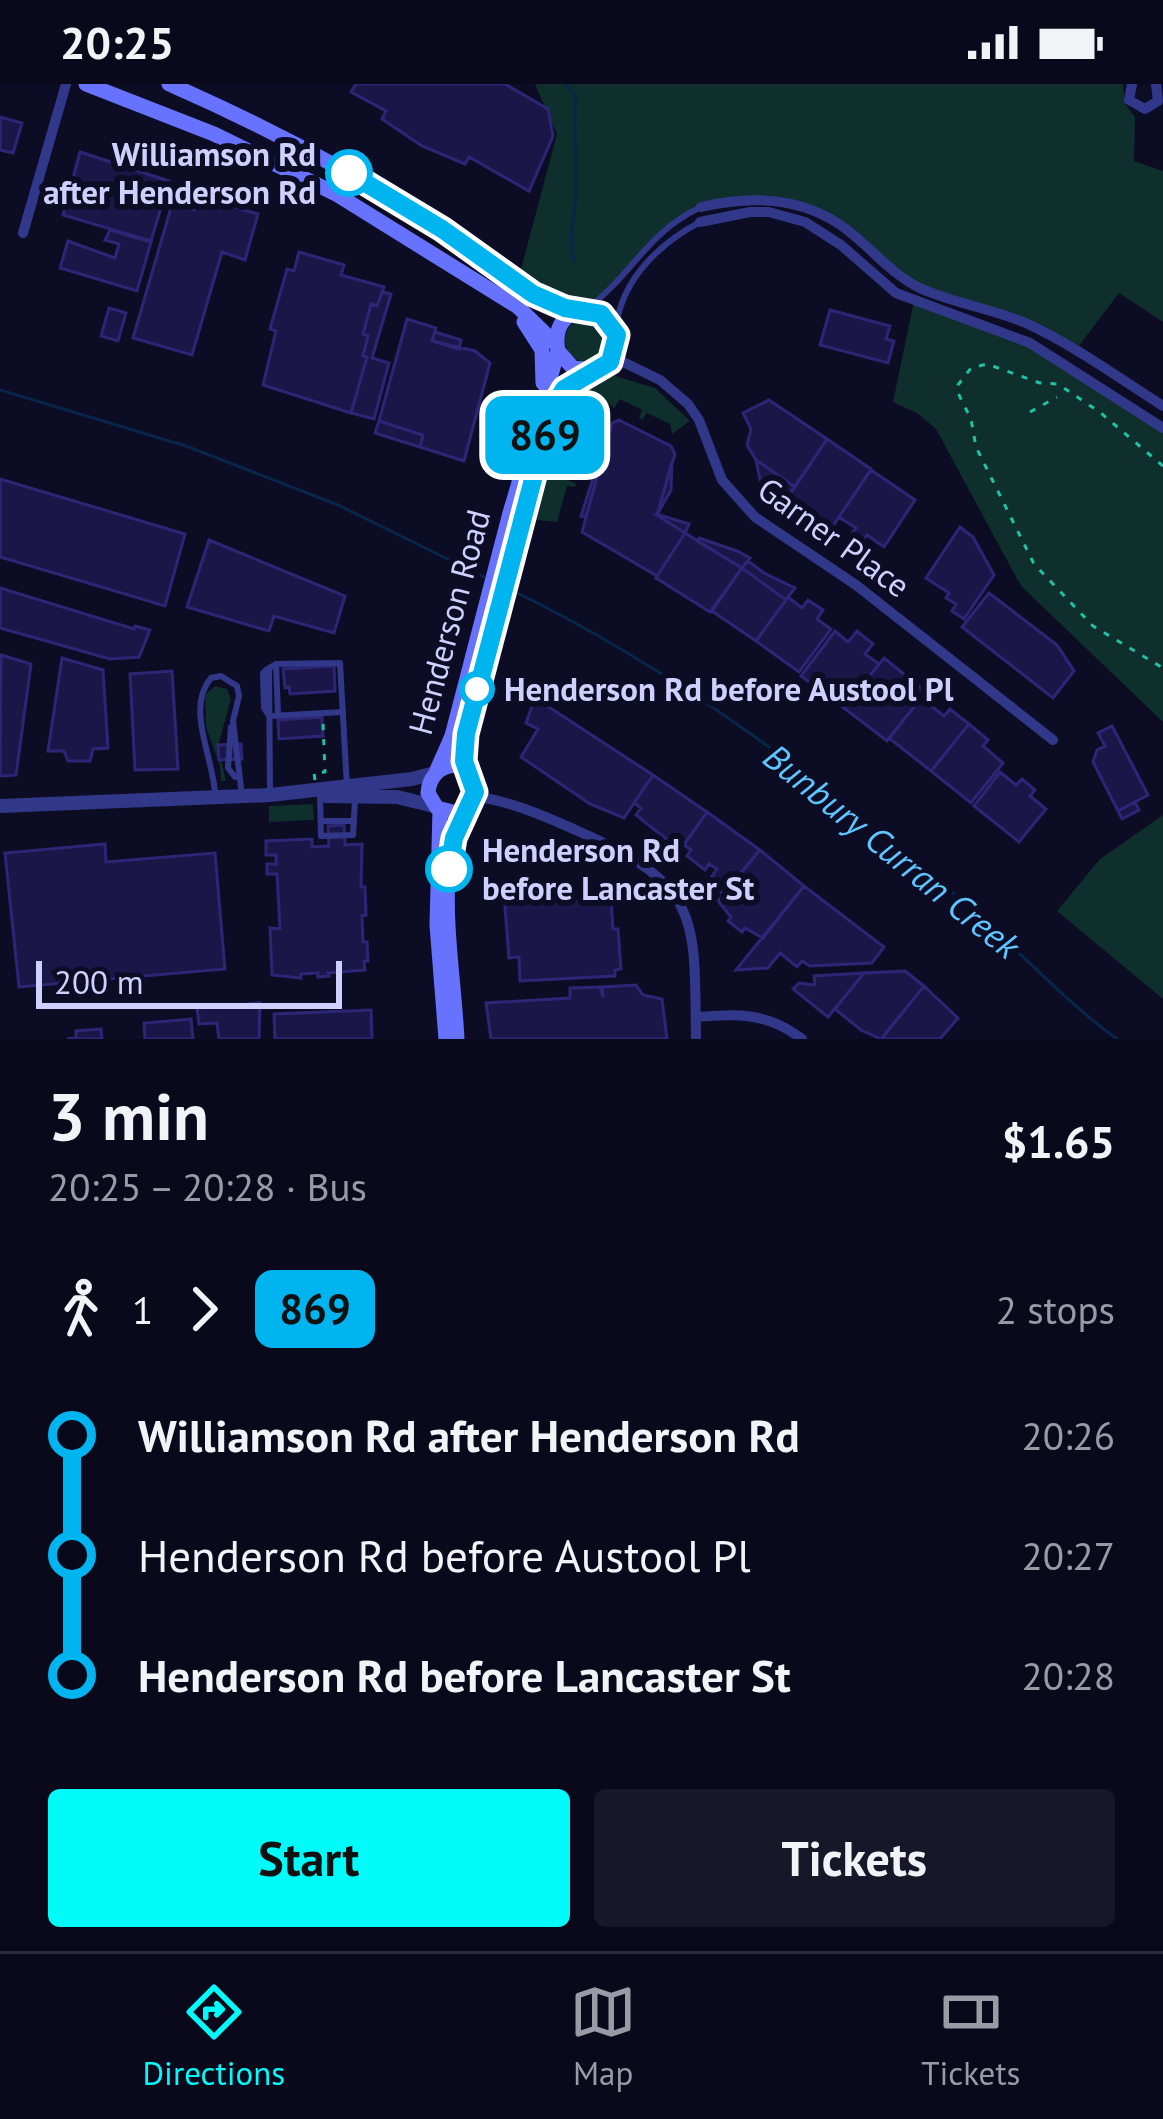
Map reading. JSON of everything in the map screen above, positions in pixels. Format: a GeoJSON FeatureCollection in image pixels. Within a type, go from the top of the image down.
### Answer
{"type":"FeatureCollection","features":[{"type":"Feature","properties":{"kind":"main road"},"geometry":{"type":"LineString","coordinates":[[86,84],[214,134],[308,180],[529,315],[573,368],[595,370],[613,357],[618,341],[606,316],[533,294],[442,229],[338,166],[170,84]]}},
{"type":"Feature","properties":{"kind":"main road"},"geometry":{"type":"LineString","coordinates":[[467,278],[511,310],[537,338],[544,362],[538,409]]}},
{"type":"Feature","properties":{"kind":"main road"},"geometry":{"type":"LineString","coordinates":[[558,348],[561,324],[582,310]]}},
{"type":"Feature","properties":{"kind":"main road","name":"Henderson Road"},"geometry":{"type":"LineString","coordinates":[[436,772],[482,644],[538,409],[558,348]]}},
{"type":"Feature","properties":{"kind":"main road","name":"Henderson Road"},"geometry":{"type":"LineString","coordinates":[[516,516],[554,404],[564,389],[595,370]]}},
{"type":"Feature","properties":{"kind":"main road","name":"Henderson Road"},"geometry":{"type":"LineString","coordinates":[[467,772],[464,742],[482,644]]}},
{"type":"Feature","properties":{"kind":"main road"},"geometry":{"type":"LineString","coordinates":[[446,1039],[437,925],[437,808],[428,789],[436,772],[454,766],[467,772],[474,783],[472,800],[454,838],[449,869],[450,959],[458,1039]]}},
{"type":"Feature","properties":{"kind":"main road"},"geometry":{"type":"LineString","coordinates":[[437,808],[456,813],[472,800]]}},
{"type":"Feature","properties":{"kind":"street"},"geometry":{"type":"LineString","coordinates":[[23,233],[66,84]]}},
{"type":"Feature","properties":{"kind":"street"},"geometry":{"type":"LineString","coordinates":[[1132,84],[1129,97],[1136,107],[1148,109],[1161,98],[1156,84]]}},
{"type":"Feature","properties":{"kind":"street"},"geometry":{"type":"LineString","coordinates":[[701,208],[760,199],[782,200],[818,212],[838,222],[918,287],[1025,323],[1163,406]]}},
{"type":"Feature","properties":{"kind":"street"},"geometry":{"type":"LineString","coordinates":[[700,222],[751,212],[805,222],[841,245],[896,293],[1030,343],[1163,428]]}},
{"type":"Feature","properties":{"kind":"street","name":"Garner Place"},"geometry":{"type":"LineString","coordinates":[[613,357],[660,380],[688,404],[722,481],[755,517],[856,585],[1053,740]]}},
{"type":"Feature","properties":{"kind":"street"},"geometry":{"type":"LineString","coordinates":[[270,795],[350,793],[436,772]]}},
{"type":"Feature","properties":{"kind":"street"},"geometry":{"type":"LineString","coordinates":[[0,806],[350,793],[410,798],[437,808]]}},
{"type":"Feature","properties":{"kind":"street"},"geometry":{"type":"LineString","coordinates":[[472,800],[499,800],[542,815],[635,857],[664,880],[684,911],[692,937],[696,1039]]}},
{"type":"Feature","properties":{"kind":"street"},"geometry":{"type":"LineString","coordinates":[[696,1017],[754,1015],[775,1021],[802,1039]]}},
{"type":"Feature","properties":{"kind":"lane"},"geometry":{"type":"LineString","coordinates":[[582,310],[611,289],[664,227],[701,208]]}},
{"type":"Feature","properties":{"kind":"lane"},"geometry":{"type":"LineString","coordinates":[[616,330],[620,306],[635,278],[673,238],[700,222]]}},
{"type":"Feature","properties":{"kind":"lane"},"geometry":{"type":"LineString","coordinates":[[270,795],[272,666],[340,663],[352,835],[321,836],[320,796]]}},
{"type":"Feature","properties":{"kind":"lane"},"geometry":{"type":"LineString","coordinates":[[215,798],[213,760],[200,717],[201,694],[211,678],[220,676],[237,686],[239,695],[233,721],[242,796]]}},
{"type":"Feature","properties":{"kind":"lane"},"geometry":{"type":"LineString","coordinates":[[274,715],[343,712]]}},
{"type":"Feature","properties":{"kind":"lane"},"geometry":{"type":"LineString","coordinates":[[321,821],[353,820]]}},
{"type":"Feature","properties":{"kind":"path"},"geometry":{"type":"LineString","coordinates":[[1163,466],[1102,412],[1058,384],[1040,383],[987,364],[971,368],[958,385],[976,447],[1034,564],[1093,626],[1163,668]]}},
{"type":"Feature","properties":{"kind":"path"},"geometry":{"type":"LineString","coordinates":[[1030,412],[1057,397]]}},
{"type":"Feature","properties":{"kind":"path"},"geometry":{"type":"LineString","coordinates":[[315,780],[314,773],[325,772],[323,712]]}},
{"type":"Feature","properties":{"kind":"green space"},"geometry":{"type":"Polygon","coordinates":[[[535,84],[1123,84],[1125,104],[1135,117],[1134,161],[1163,171],[1163,322],[1119,293],[1078,347],[925,290],[838,222],[782,201],[701,208],[664,227],[585,310],[517,284],[557,134],[535,84]]]}},
{"type":"Feature","properties":{"kind":"green space"},"geometry":{"type":"Polygon","coordinates":[[[914,301],[1038,347],[1163,428],[1163,722],[1021,586],[936,429],[893,402],[914,301]]]}},
{"type":"Feature","properties":{"kind":"green space"},"geometry":{"type":"Polygon","coordinates":[[[587,318],[603,324],[609,340],[603,356],[587,362],[571,356],[565,340],[571,324],[587,318]]]}},
{"type":"Feature","properties":{"kind":"green space"},"geometry":{"type":"Polygon","coordinates":[[[615,376],[655,388],[690,421],[672,434],[670,424],[647,413],[642,420],[642,410],[620,399],[614,408],[607,402],[593,408],[580,439],[587,445],[579,444],[568,480],[576,484],[567,486],[557,522],[528,519],[563,400],[595,379],[615,376]]]}},
{"type":"Feature","properties":{"kind":"green space"},"geometry":{"type":"Polygon","coordinates":[[[215,686],[227,689],[231,699],[218,746],[226,781],[221,781],[206,727],[205,695],[215,686]]]}},
{"type":"Feature","properties":{"kind":"green space"},"geometry":{"type":"Polygon","coordinates":[[[313,804],[314,820],[269,822],[269,806],[313,804]]]}},
{"type":"Feature","properties":{"kind":"green space"},"geometry":{"type":"Polygon","coordinates":[[[1163,815],[1163,999],[1057,911],[1100,859],[1163,815]]]}},
{"type":"Feature","properties":{"kind":"building"},"geometry":{"type":"Polygon","coordinates":[[[356,84],[505,84],[548,109],[553,136],[529,191],[469,157],[465,164],[422,146],[382,119],[386,111],[351,92],[356,84]]]}},
{"type":"Feature","properties":{"kind":"building"},"geometry":{"type":"Polygon","coordinates":[[[0,117],[22,123],[13,153],[0,150],[0,117]]]}},
{"type":"Feature","properties":{"kind":"building"},"geometry":{"type":"Polygon","coordinates":[[[80,152],[169,181],[151,241],[63,215],[80,152]]]}},
{"type":"Feature","properties":{"kind":"building"},"geometry":{"type":"Polygon","coordinates":[[[198,197],[258,214],[245,260],[222,252],[192,355],[133,338],[172,204],[194,210],[198,197]]]}},
{"type":"Feature","properties":{"kind":"building"},"geometry":{"type":"Polygon","coordinates":[[[110,230],[151,242],[137,291],[60,268],[68,241],[115,258],[119,244],[105,240],[110,230]]]}},
{"type":"Feature","properties":{"kind":"building"},"geometry":{"type":"Polygon","coordinates":[[[299,252],[344,265],[341,275],[384,287],[377,306],[371,304],[363,334],[368,336],[363,356],[367,357],[351,413],[263,385],[276,331],[270,329],[287,269],[294,271],[299,252]]]}},
{"type":"Feature","properties":{"kind":"building"},"geometry":{"type":"Polygon","coordinates":[[[382,292],[391,294],[372,358],[389,363],[374,419],[351,413],[367,357],[363,356],[368,336],[363,334],[371,304],[377,306],[382,292]]]}},
{"type":"Feature","properties":{"kind":"building"},"geometry":{"type":"Polygon","coordinates":[[[109,308],[126,313],[118,341],[101,336],[109,308]]]}},
{"type":"Feature","properties":{"kind":"building"},"geometry":{"type":"Polygon","coordinates":[[[830,310],[890,326],[886,339],[894,341],[888,363],[820,345],[830,310]]]}},
{"type":"Feature","properties":{"kind":"building"},"geometry":{"type":"Polygon","coordinates":[[[407,319],[436,328],[432,341],[475,351],[490,363],[464,461],[420,447],[423,435],[379,421],[407,319]]]}},
{"type":"Feature","properties":{"kind":"building"},"geometry":{"type":"Polygon","coordinates":[[[435,332],[461,340],[459,349],[432,341],[435,332]]]}},
{"type":"Feature","properties":{"kind":"building"},"geometry":{"type":"Polygon","coordinates":[[[769,400],[827,439],[795,487],[756,460],[747,445],[751,429],[743,413],[769,400]]]}},
{"type":"Feature","properties":{"kind":"building"},"geometry":{"type":"Polygon","coordinates":[[[619,420],[671,446],[675,454],[657,515],[685,533],[657,576],[582,532],[612,423],[619,420]]]}},
{"type":"Feature","properties":{"kind":"building"},"geometry":{"type":"Polygon","coordinates":[[[379,421],[423,435],[420,447],[375,433],[379,421]]]}},
{"type":"Feature","properties":{"kind":"building"},"geometry":{"type":"Polygon","coordinates":[[[604,432],[609,434],[586,517],[581,516],[603,447],[604,432]]]}},
{"type":"Feature","properties":{"kind":"building"},"geometry":{"type":"Polygon","coordinates":[[[827,439],[871,469],[831,529],[786,499],[827,439]]]}},
{"type":"Feature","properties":{"kind":"building"},"geometry":{"type":"Polygon","coordinates":[[[756,460],[795,487],[785,501],[761,484],[756,460]]]}},
{"type":"Feature","properties":{"kind":"building"},"geometry":{"type":"Polygon","coordinates":[[[672,462],[671,490],[657,515],[672,462]]]}},
{"type":"Feature","properties":{"kind":"building"},"geometry":{"type":"Polygon","coordinates":[[[871,470],[915,500],[884,547],[867,535],[863,541],[852,533],[856,528],[839,517],[871,470]]]}},
{"type":"Feature","properties":{"kind":"building"},"geometry":{"type":"Polygon","coordinates":[[[0,479],[185,534],[165,606],[0,557],[0,479]]]}},
{"type":"Feature","properties":{"kind":"building"},"geometry":{"type":"Polygon","coordinates":[[[657,515],[689,524],[685,533],[657,515]]]}},
{"type":"Feature","properties":{"kind":"building"},"geometry":{"type":"Polygon","coordinates":[[[960,527],[973,537],[994,575],[964,619],[952,611],[956,604],[946,598],[949,593],[926,578],[960,527]]]}},
{"type":"Feature","properties":{"kind":"building"},"geometry":{"type":"Polygon","coordinates":[[[685,533],[742,568],[710,612],[656,578],[685,533]]]}},
{"type":"Feature","properties":{"kind":"building"},"geometry":{"type":"Polygon","coordinates":[[[209,540],[345,596],[334,633],[274,616],[269,631],[187,607],[209,540]]]}},
{"type":"Feature","properties":{"kind":"building"},"geometry":{"type":"Polygon","coordinates":[[[697,541],[750,558],[742,568],[697,541]]]}},
{"type":"Feature","properties":{"kind":"building"},"geometry":{"type":"Polygon","coordinates":[[[748,561],[795,588],[786,600],[742,568],[748,561]]]}},
{"type":"Feature","properties":{"kind":"building"},"geometry":{"type":"Polygon","coordinates":[[[742,568],[786,600],[756,641],[712,611],[742,568]]]}},
{"type":"Feature","properties":{"kind":"building"},"geometry":{"type":"Polygon","coordinates":[[[0,588],[150,630],[139,657],[110,659],[0,628],[0,588]]]}},
{"type":"Feature","properties":{"kind":"building"},"geometry":{"type":"Polygon","coordinates":[[[989,593],[1057,645],[1074,671],[1053,698],[962,627],[989,593]]]}},
{"type":"Feature","properties":{"kind":"building"},"geometry":{"type":"Polygon","coordinates":[[[788,597],[802,608],[808,600],[823,610],[817,619],[831,629],[799,672],[756,641],[788,597]]]}},
{"type":"Feature","properties":{"kind":"building"},"geometry":{"type":"Polygon","coordinates":[[[835,631],[848,642],[857,631],[873,644],[865,654],[879,664],[844,708],[801,676],[835,631]]]}},
{"type":"Feature","properties":{"kind":"building"},"geometry":{"type":"Polygon","coordinates":[[[1,655],[31,664],[16,775],[0,776],[1,655]]]}},
{"type":"Feature","properties":{"kind":"building"},"geometry":{"type":"Polygon","coordinates":[[[62,658],[103,670],[108,748],[93,749],[90,761],[68,761],[64,751],[48,751],[62,658]]]}},
{"type":"Feature","properties":{"kind":"building"},"geometry":{"type":"Polygon","coordinates":[[[884,658],[926,692],[887,741],[844,708],[884,658]]]}},
{"type":"Feature","properties":{"kind":"building"},"geometry":{"type":"Polygon","coordinates":[[[334,666],[335,691],[290,694],[289,687],[285,688],[283,669],[334,666]]]}},
{"type":"Feature","properties":{"kind":"building"},"geometry":{"type":"Polygon","coordinates":[[[172,671],[178,769],[135,770],[130,674],[172,671]]]}},
{"type":"Feature","properties":{"kind":"building"},"geometry":{"type":"Polygon","coordinates":[[[535,698],[653,775],[624,818],[590,804],[521,757],[538,729],[526,723],[535,698]]]}},
{"type":"Feature","properties":{"kind":"building"},"geometry":{"type":"Polygon","coordinates":[[[921,698],[944,716],[950,709],[969,724],[931,771],[889,738],[921,698]]]}},
{"type":"Feature","properties":{"kind":"building"},"geometry":{"type":"Polygon","coordinates":[[[322,717],[323,736],[279,739],[278,720],[322,717]]]}},
{"type":"Feature","properties":{"kind":"building"},"geometry":{"type":"Polygon","coordinates":[[[969,724],[988,740],[983,746],[1003,763],[971,803],[931,771],[969,724]]]}},
{"type":"Feature","properties":{"kind":"building"},"geometry":{"type":"Polygon","coordinates":[[[1112,726],[1148,795],[1118,811],[1093,762],[1097,750],[1105,746],[1098,733],[1112,726]]]}},
{"type":"Feature","properties":{"kind":"building"},"geometry":{"type":"Polygon","coordinates":[[[241,744],[242,759],[219,760],[218,745],[241,744]]]}},
{"type":"Feature","properties":{"kind":"building"},"geometry":{"type":"Polygon","coordinates":[[[1000,772],[1016,785],[1022,779],[1035,790],[1030,796],[1046,809],[1019,842],[974,806],[1000,772]]]}},
{"type":"Feature","properties":{"kind":"building"},"geometry":{"type":"Polygon","coordinates":[[[653,775],[707,812],[680,850],[636,815],[641,808],[634,803],[653,775]]]}},
{"type":"Feature","properties":{"kind":"building"},"geometry":{"type":"Polygon","coordinates":[[[1135,802],[1139,810],[1122,819],[1118,811],[1135,802]]]}},
{"type":"Feature","properties":{"kind":"building"},"geometry":{"type":"Polygon","coordinates":[[[707,812],[760,850],[723,894],[712,876],[717,869],[709,864],[705,870],[687,856],[691,850],[684,845],[707,812]]]}},
{"type":"Feature","properties":{"kind":"building"},"geometry":{"type":"Polygon","coordinates":[[[344,825],[345,845],[362,844],[365,970],[318,977],[318,973],[301,974],[301,978],[272,975],[270,928],[280,929],[277,874],[267,874],[267,864],[276,864],[276,855],[266,855],[266,841],[312,839],[312,847],[329,846],[328,826],[344,825]]]}},
{"type":"Feature","properties":{"kind":"building"},"geometry":{"type":"Polygon","coordinates":[[[105,844],[106,862],[215,853],[225,969],[19,987],[5,853],[105,844]]]}},
{"type":"Feature","properties":{"kind":"building"},"geometry":{"type":"Polygon","coordinates":[[[760,850],[804,886],[763,938],[745,928],[742,932],[728,921],[731,917],[718,901],[760,850]]]}},
{"type":"Feature","properties":{"kind":"building"},"geometry":{"type":"Polygon","coordinates":[[[543,880],[544,903],[611,899],[621,969],[615,970],[615,976],[520,981],[519,957],[509,958],[503,882],[543,880]]]}},
{"type":"Feature","properties":{"kind":"building"},"geometry":{"type":"Polygon","coordinates":[[[804,886],[884,947],[872,963],[810,966],[802,961],[797,967],[780,953],[768,968],[736,970],[804,886]]]}},
{"type":"Feature","properties":{"kind":"building"},"geometry":{"type":"Polygon","coordinates":[[[905,971],[924,986],[881,1039],[835,1009],[864,973],[905,971]]]}},
{"type":"Feature","properties":{"kind":"building"},"geometry":{"type":"Polygon","coordinates":[[[864,973],[828,1017],[793,989],[799,983],[815,985],[814,976],[864,973]]]}},
{"type":"Feature","properties":{"kind":"building"},"geometry":{"type":"Polygon","coordinates":[[[636,985],[643,995],[662,999],[667,1039],[491,1039],[486,1003],[570,998],[570,988],[600,987],[603,997],[602,987],[636,985]]]}},
{"type":"Feature","properties":{"kind":"building"},"geometry":{"type":"Polygon","coordinates":[[[924,986],[958,1018],[940,1039],[883,1037],[924,986]]]}},
{"type":"Feature","properties":{"kind":"building"},"geometry":{"type":"Polygon","coordinates":[[[260,1003],[259,1039],[219,1039],[217,1023],[199,1024],[197,1008],[260,1003]]]}},
{"type":"Feature","properties":{"kind":"building"},"geometry":{"type":"Polygon","coordinates":[[[371,1010],[372,1039],[275,1039],[274,1014],[371,1010]]]}},
{"type":"Feature","properties":{"kind":"building"},"geometry":{"type":"Polygon","coordinates":[[[191,1019],[193,1039],[145,1039],[144,1023],[191,1019]]]}},
{"type":"Feature","properties":{"kind":"building"},"geometry":{"type":"Polygon","coordinates":[[[101,1029],[102,1039],[67,1039],[76,1038],[76,1031],[101,1029]]]}},
{"type":"Feature","properties":{"kind":"waterway"},"geometry":{"type":"LineString","coordinates":[[565,84],[576,95],[574,261]]}},
{"type":"Feature","properties":{"kind":"waterway","name":"Bunbury Curran Creek"},"geometry":{"type":"LineString","coordinates":[[0,390],[186,446],[338,505],[484,577]]}},
{"type":"Feature","properties":{"kind":"waterway","name":"Bunbury Curran Creek"},"geometry":{"type":"LineString","coordinates":[[509,589],[631,655],[805,773],[967,905],[1117,1039]]}},
{"type":"Feature","properties":{"kind":"bus line","name":"869"},"geometry":{"type":"LineString","coordinates":[[349,173],[442,229],[533,294],[565,308],[601,314],[610,320],[618,341],[610,362],[564,389],[551,411],[466,734],[464,761],[475,792],[458,826],[449,869]]}},
{"type":"Feature","properties":{"kind":"place","name":"Williamson Rd after Henderson Rd"},"geometry":{"type":"Point","coordinates":[349,173]}},
{"type":"Feature","properties":{"kind":"place","name":"Henderson Rd before Austool Pl"},"geometry":{"type":"Point","coordinates":[477,689]}},
{"type":"Feature","properties":{"kind":"place","name":"Henderson Rd before Lancaster St"},"geometry":{"type":"Point","coordinates":[449,869]}}]}
